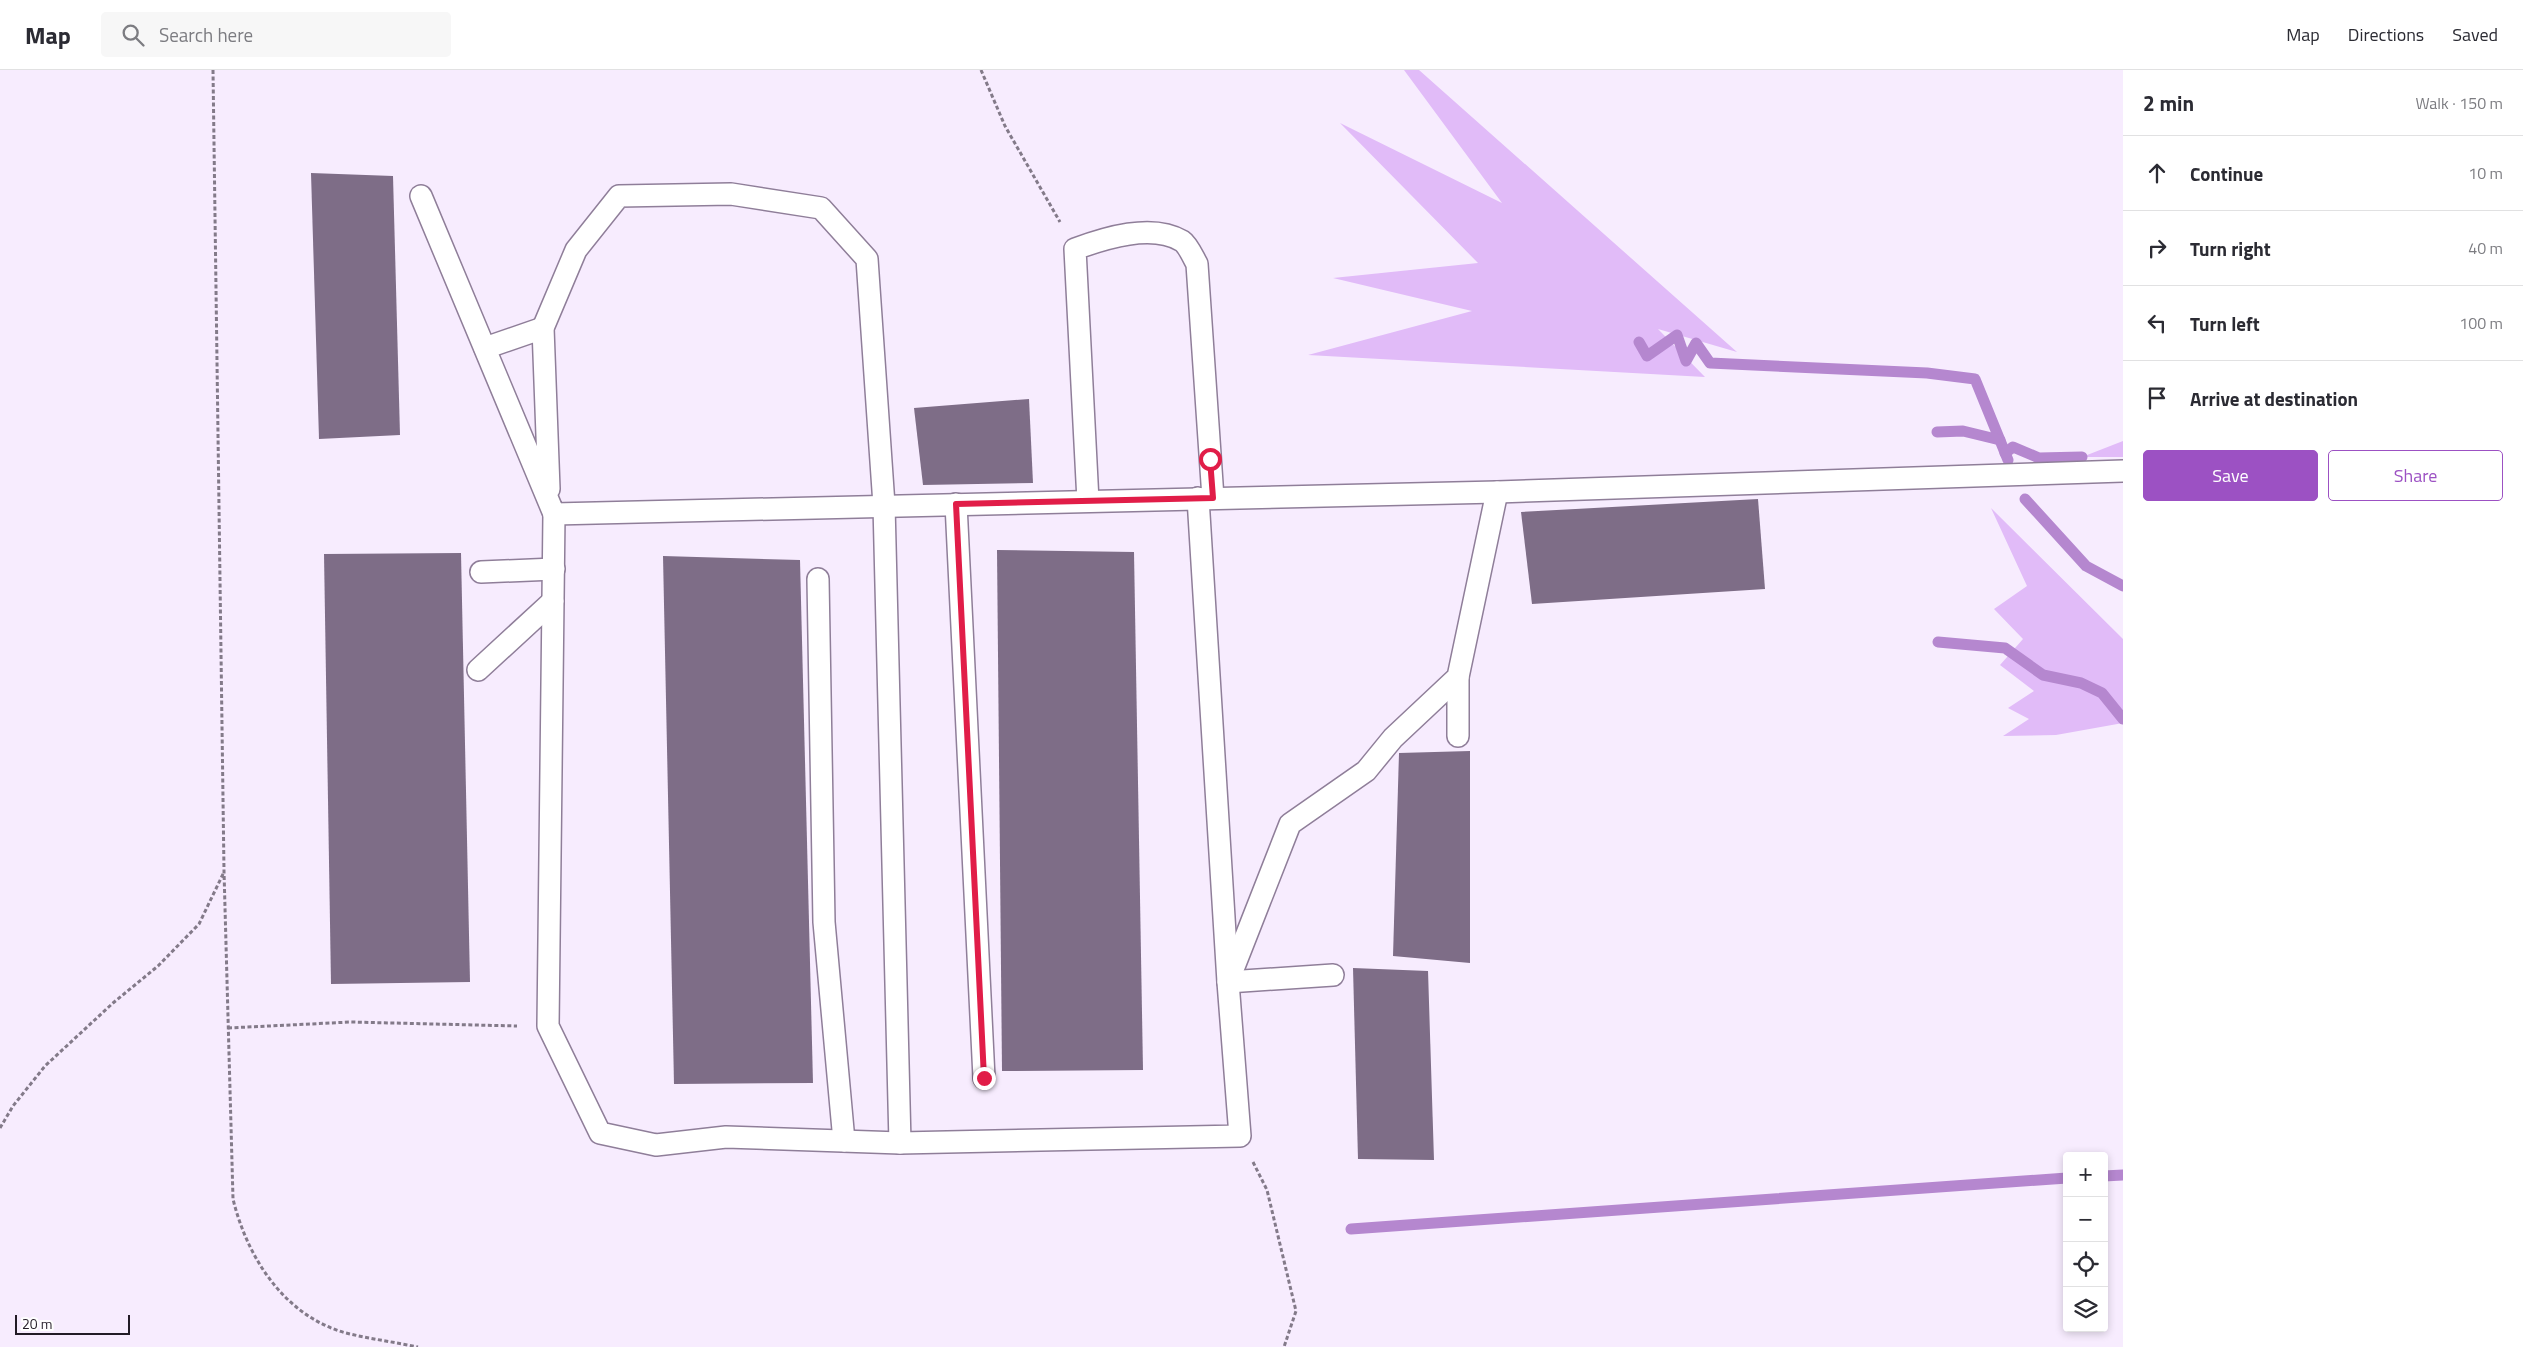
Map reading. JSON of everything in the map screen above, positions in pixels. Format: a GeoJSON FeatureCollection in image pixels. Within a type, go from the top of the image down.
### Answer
{"type":"FeatureCollection","features":[{"type":"Feature","properties":{"kind":"lane"},"geometry":{"type":"LineString","coordinates":[[900,1143],[884,506],[867,259],[821,208],[730,194],[620,196],[576,250],[543,328],[554,569],[548,1026],[600,1133],[656,1145],[726,1137],[900,1143],[1240,1136],[1228,982],[1206,498],[1198,264],[1183,242],[1160,233],[1114,235],[1075,248],[1088,501]]}},
{"type":"Feature","properties":{"kind":"lane"},"geometry":{"type":"LineString","coordinates":[[421,196],[552,508]]}},
{"type":"Feature","properties":{"kind":"lane"},"geometry":{"type":"LineString","coordinates":[[485,348],[543,328]]}},
{"type":"Feature","properties":{"kind":"lane"},"geometry":{"type":"LineString","coordinates":[[552,508],[884,506],[1497,492],[2123,471]]}},
{"type":"Feature","properties":{"kind":"lane"},"geometry":{"type":"LineString","coordinates":[[1458,736],[1458,677],[1497,492]]}},
{"type":"Feature","properties":{"kind":"lane"},"geometry":{"type":"LineString","coordinates":[[956,504],[984,1078]]}},
{"type":"Feature","properties":{"kind":"lane"},"geometry":{"type":"LineString","coordinates":[[481,572],[554,569]]}},
{"type":"Feature","properties":{"kind":"lane"},"geometry":{"type":"LineString","coordinates":[[818,579],[824,922],[844,1141]]}},
{"type":"Feature","properties":{"kind":"lane"},"geometry":{"type":"LineString","coordinates":[[478,670],[553,601]]}},
{"type":"Feature","properties":{"kind":"lane"},"geometry":{"type":"LineString","coordinates":[[1228,982],[1290,824],[1366,771],[1393,738],[1458,677]]}},
{"type":"Feature","properties":{"kind":"lane"},"geometry":{"type":"LineString","coordinates":[[1228,982],[1333,975]]}},
{"type":"Feature","properties":{"kind":"path"},"geometry":{"type":"LineString","coordinates":[[213,70],[224,872],[233,1199],[239,1224],[248,1248],[262,1270],[298,1308],[321,1322],[345,1332],[418,1347]]}},
{"type":"Feature","properties":{"kind":"path"},"geometry":{"type":"LineString","coordinates":[[980,70],[1005,126],[1075,248]]}},
{"type":"Feature","properties":{"kind":"path"},"geometry":{"type":"LineString","coordinates":[[0,1128],[13,1106],[45,1066],[113,1003],[158,966],[199,924],[224,872]]}},
{"type":"Feature","properties":{"kind":"path"},"geometry":{"type":"LineString","coordinates":[[228,1028],[351,1022],[548,1026]]}},
{"type":"Feature","properties":{"kind":"path"},"geometry":{"type":"LineString","coordinates":[[1240,1136],[1267,1190],[1296,1311],[1284,1347]]}},
{"type":"Feature","properties":{"kind":"shaded area"},"geometry":{"type":"Polygon","coordinates":[[[1404,70],[1419,70],[1737,352],[1658,329],[1705,377],[1308,355],[1472,311],[1333,278],[1478,263],[1340,123],[1502,203],[1404,70]]]}},
{"type":"Feature","properties":{"kind":"shaded area"},"geometry":{"type":"Polygon","coordinates":[[[2123,441],[2123,457],[2082,457],[2123,441]]]}},
{"type":"Feature","properties":{"kind":"shaded area"},"geometry":{"type":"Polygon","coordinates":[[[1991,508],[2123,639],[2123,723],[2056,735],[2003,736],[2029,719],[2008,708],[2034,691],[2000,665],[2023,639],[1994,609],[2027,586],[1991,508]]]}},
{"type":"Feature","properties":{"kind":"building"},"geometry":{"type":"Polygon","coordinates":[[[311,173],[393,176],[400,435],[319,439],[311,173]]]}},
{"type":"Feature","properties":{"kind":"building"},"geometry":{"type":"Polygon","coordinates":[[[1029,399],[1033,483],[923,485],[914,408],[1029,399]]]}},
{"type":"Feature","properties":{"kind":"building"},"geometry":{"type":"Polygon","coordinates":[[[1758,499],[1765,589],[1532,604],[1521,512],[1758,499]]]}},
{"type":"Feature","properties":{"kind":"building"},"geometry":{"type":"Polygon","coordinates":[[[997,550],[1134,552],[1143,1070],[1002,1071],[997,550]]]}},
{"type":"Feature","properties":{"kind":"building"},"geometry":{"type":"Polygon","coordinates":[[[461,553],[470,982],[331,984],[324,554],[461,553]]]}},
{"type":"Feature","properties":{"kind":"building"},"geometry":{"type":"Polygon","coordinates":[[[663,556],[800,560],[813,1083],[674,1084],[663,556]]]}},
{"type":"Feature","properties":{"kind":"building"},"geometry":{"type":"Polygon","coordinates":[[[1470,751],[1470,963],[1393,956],[1399,753],[1470,751]]]}},
{"type":"Feature","properties":{"kind":"building"},"geometry":{"type":"Polygon","coordinates":[[[1353,968],[1428,971],[1434,1160],[1358,1159],[1353,968]]]}},
{"type":"Feature","properties":{"kind":"waterway"},"geometry":{"type":"LineString","coordinates":[[1639,342],[1647,356],[1677,335],[1686,361],[1696,343],[1710,363],[1927,373],[1975,379],[2008,460]]}},
{"type":"Feature","properties":{"kind":"waterway"},"geometry":{"type":"LineString","coordinates":[[1937,432],[1963,431],[2000,440]]}},
{"type":"Feature","properties":{"kind":"waterway"},"geometry":{"type":"LineString","coordinates":[[2005,453],[2013,447],[2039,458],[2082,457]]}},
{"type":"Feature","properties":{"kind":"waterway"},"geometry":{"type":"LineString","coordinates":[[2025,499],[2086,566],[2123,586]]}},
{"type":"Feature","properties":{"kind":"waterway"},"geometry":{"type":"LineString","coordinates":[[1938,642],[2005,648],[2043,675],[2081,683],[2102,693],[2123,719]]}},
{"type":"Feature","properties":{"kind":"waterway"},"geometry":{"type":"LineString","coordinates":[[2108,1176],[2123,1175]]}},
{"type":"Feature","properties":{"kind":"waterway"},"geometry":{"type":"LineString","coordinates":[[1351,1229],[2063,1178]]}},
{"type":"Feature","properties":{"kind":"route"},"geometry":{"type":"LineString","coordinates":[[984,1078],[956,504],[1213,498],[1210,459]]}}]}
